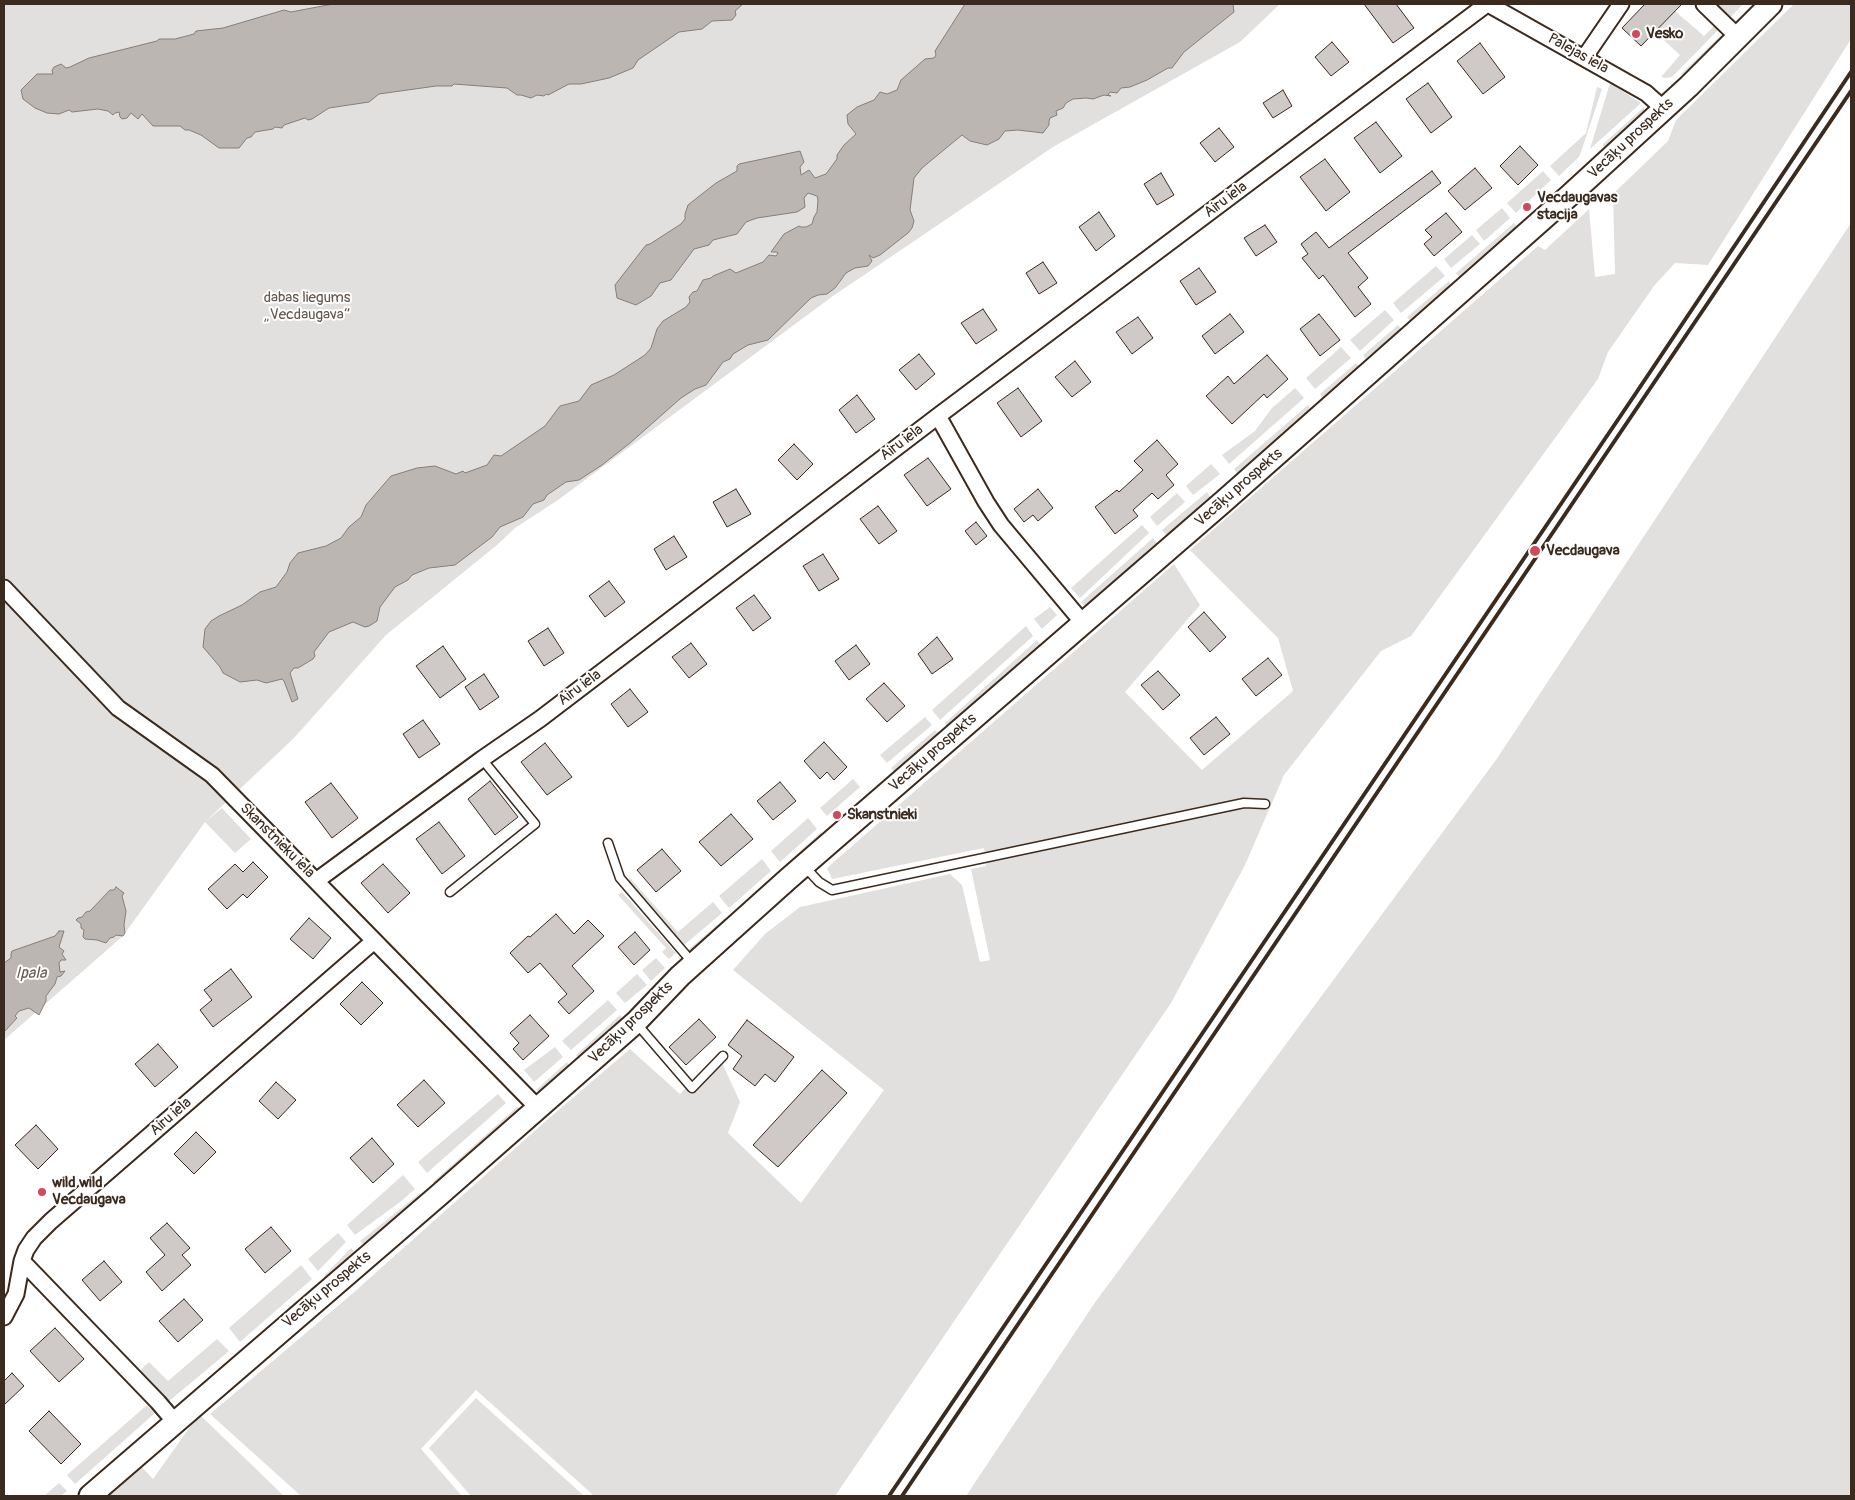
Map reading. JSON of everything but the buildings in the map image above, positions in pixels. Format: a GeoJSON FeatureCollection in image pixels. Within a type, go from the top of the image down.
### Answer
{"type":"FeatureCollection","features":[{"type":"Feature","properties":{"kind":"main road","name":"Vecāķu prospekts"},"geometry":{"type":"LineString","coordinates":[[90,1496],[538,1108],[636,1022],[693,964],[804,865],[1084,624],[1370,373],[1664,109],[1771,4]]}},
{"type":"Feature","properties":{"kind":"street","name":"Palejas iela"},"geometry":{"type":"LineString","coordinates":[[1487,4],[1646,93],[1664,109]]}},
{"type":"Feature","properties":{"kind":"street","name":"Airu iela"},"geometry":{"type":"LineString","coordinates":[[316,881],[482,759],[540,719],[938,416],[1487,4]]}},
{"type":"Feature","properties":{"kind":"street"},"geometry":{"type":"LineString","coordinates":[[1584,58],[1589,47],[1621,4]]}},
{"type":"Feature","properties":{"kind":"street"},"geometry":{"type":"LineString","coordinates":[[1704,4],[1738,38]]}},
{"type":"Feature","properties":{"kind":"street"},"geometry":{"type":"LineString","coordinates":[[938,416],[1001,525],[1084,624]]}},
{"type":"Feature","properties":{"kind":"street","name":"Skanstnieku iela"},"geometry":{"type":"LineString","coordinates":[[4,588],[118,708],[212,775],[538,1108]]}},
{"type":"Feature","properties":{"kind":"street","name":"Airu iela"},"geometry":{"type":"LineString","coordinates":[[4,1317],[16,1294],[22,1261],[34,1238],[51,1221],[374,940]]}},
{"type":"Feature","properties":{"kind":"street"},"geometry":{"type":"LineString","coordinates":[[22,1261],[175,1422]]}},
{"type":"Feature","properties":{"kind":"lane"},"geometry":{"type":"LineString","coordinates":[[450,892],[535,824],[482,759]]}},
{"type":"Feature","properties":{"kind":"lane"},"geometry":{"type":"LineString","coordinates":[[804,865],[819,882],[832,890],[1244,803],[1265,804]]}},
{"type":"Feature","properties":{"kind":"lane"},"geometry":{"type":"LineString","coordinates":[[608,843],[620,878],[693,964]]}},
{"type":"Feature","properties":{"kind":"lane"},"geometry":{"type":"LineString","coordinates":[[636,1022],[692,1088],[723,1056]]}},
{"type":"Feature","properties":{"kind":"green space","name":"dabas liegums „Vecdaugava”"},"geometry":{"type":"Polygon","coordinates":[[[4,4],[1280,4],[1240,42],[1053,147],[833,296],[558,500],[515,528],[497,545],[386,635],[294,738],[206,821],[222,808],[251,839],[235,853],[205,822],[123,936],[4,1040],[4,4]]]}},
{"type":"Feature","properties":{"kind":"green space"},"geometry":{"type":"Polygon","coordinates":[[[1715,4],[1743,4],[1729,19],[1715,4]]]}},
{"type":"Feature","properties":{"kind":"green space"},"geometry":{"type":"Polygon","coordinates":[[[1794,4],[1851,4],[1851,39],[1708,265],[1675,263],[1654,286],[1608,352],[1598,379],[1411,636],[1381,651],[1284,775],[1245,865],[1171,1003],[835,1496],[591,1496],[592,1494],[476,1390],[421,1449],[462,1496],[301,1496],[210,1414],[352,1294],[548,1119],[630,1049],[680,1094],[718,1054],[740,1102],[728,1133],[801,1203],[884,1090],[733,970],[765,934],[800,907],[950,874],[962,885],[980,962],[990,960],[971,869],[986,866],[984,848],[832,879],[827,868],[1174,564],[1200,605],[1125,692],[1202,770],[1293,691],[1278,638],[1190,550],[1538,246],[1545,250],[1589,209],[1595,277],[1615,274],[1613,194],[1668,141],[1676,120],[1794,4]]]}},
{"type":"Feature","properties":{"kind":"green space"},"geometry":{"type":"Polygon","coordinates":[[[1675,11],[1704,36],[1715,25],[1718,30],[1672,77],[1665,78],[1661,77],[1680,55],[1655,32],[1675,11]]]}},
{"type":"Feature","properties":{"kind":"green space"},"geometry":{"type":"Polygon","coordinates":[[[1721,35],[1723,38],[1684,77],[1681,74],[1721,35]]]}},
{"type":"Feature","properties":{"kind":"green space"},"geometry":{"type":"Polygon","coordinates":[[[1610,83],[1641,103],[1590,149],[1610,83]]]}},
{"type":"Feature","properties":{"kind":"green space"},"geometry":{"type":"Polygon","coordinates":[[[1597,87],[1602,89],[1579,157],[1559,176],[1550,166],[1586,133],[1597,87]]]}},
{"type":"Feature","properties":{"kind":"green space"},"geometry":{"type":"Polygon","coordinates":[[[1644,107],[1644,114],[1608,146],[1603,146],[1603,144],[1644,107]]]}},
{"type":"Feature","properties":{"kind":"green space"},"geometry":{"type":"Polygon","coordinates":[[[1543,171],[1551,180],[1516,213],[1507,203],[1543,171]]]}},
{"type":"Feature","properties":{"kind":"green space"},"geometry":{"type":"Polygon","coordinates":[[[1502,208],[1510,218],[1484,241],[1476,230],[1502,208]]]}},
{"type":"Feature","properties":{"kind":"green space"},"geometry":{"type":"Polygon","coordinates":[[[1514,223],[1519,229],[1460,278],[1456,273],[1514,223]]]}},
{"type":"Feature","properties":{"kind":"green space"},"geometry":{"type":"Polygon","coordinates":[[[1851,223],[1851,1496],[966,1496],[1096,1301],[1496,760],[1851,223]]]}},
{"type":"Feature","properties":{"kind":"green space"},"geometry":{"type":"Polygon","coordinates":[[[1472,235],[1480,244],[1451,268],[1444,259],[1472,235]]]}},
{"type":"Feature","properties":{"kind":"green space"},"geometry":{"type":"Polygon","coordinates":[[[1436,266],[1445,276],[1401,313],[1393,303],[1436,266]]]}},
{"type":"Feature","properties":{"kind":"green space"},"geometry":{"type":"Polygon","coordinates":[[[1449,281],[1452,286],[1411,322],[1407,317],[1449,281]]]}},
{"type":"Feature","properties":{"kind":"green space"},"geometry":{"type":"Polygon","coordinates":[[[1385,310],[1394,320],[1360,351],[1350,340],[1385,310]]]}},
{"type":"Feature","properties":{"kind":"green space"},"geometry":{"type":"Polygon","coordinates":[[[1398,325],[1401,329],[1365,359],[1363,355],[1398,325]]]}},
{"type":"Feature","properties":{"kind":"green space"},"geometry":{"type":"Polygon","coordinates":[[[1341,347],[1351,358],[1315,389],[1306,378],[1341,347]]]}},
{"type":"Feature","properties":{"kind":"green space"},"geometry":{"type":"Polygon","coordinates":[[[1356,363],[1359,367],[1322,398],[1320,394],[1356,363]]]}},
{"type":"Feature","properties":{"kind":"green space"},"geometry":{"type":"Polygon","coordinates":[[[1295,388],[1304,398],[1229,464],[1222,455],[1255,431],[1272,408],[1295,388]]]}},
{"type":"Feature","properties":{"kind":"green space"},"geometry":{"type":"Polygon","coordinates":[[[1308,405],[1311,409],[1237,473],[1234,469],[1308,405]]]}},
{"type":"Feature","properties":{"kind":"green space"},"geometry":{"type":"Polygon","coordinates":[[[1211,464],[1220,474],[1193,495],[1186,486],[1211,464]]]}},
{"type":"Feature","properties":{"kind":"green space"},"geometry":{"type":"Polygon","coordinates":[[[1207,492],[1211,498],[1167,536],[1162,530],[1207,492]]]}},
{"type":"Feature","properties":{"kind":"green space"},"geometry":{"type":"Polygon","coordinates":[[[1177,493],[1185,502],[1157,526],[1150,517],[1177,493]]]}},
{"type":"Feature","properties":{"kind":"green space"},"geometry":{"type":"Polygon","coordinates":[[[1142,525],[1149,533],[1080,598],[1071,588],[1142,525]]]}},
{"type":"Feature","properties":{"kind":"green space"},"geometry":{"type":"Polygon","coordinates":[[[1153,538],[1158,544],[1089,606],[1081,602],[1153,538]]]}},
{"type":"Feature","properties":{"kind":"green space"},"geometry":{"type":"Polygon","coordinates":[[[1050,607],[1057,615],[1042,629],[1034,619],[1050,607]]]}},
{"type":"Feature","properties":{"kind":"green space"},"geometry":{"type":"Polygon","coordinates":[[[1026,626],[1033,636],[940,720],[932,710],[1026,626]]]}},
{"type":"Feature","properties":{"kind":"green space"},"geometry":{"type":"Polygon","coordinates":[[[1037,640],[1041,645],[949,729],[945,723],[1037,640]]]}},
{"type":"Feature","properties":{"kind":"green space"},"geometry":{"type":"Polygon","coordinates":[[[925,717],[932,725],[887,763],[880,755],[925,717]]]}},
{"type":"Feature","properties":{"kind":"green space"},"geometry":{"type":"Polygon","coordinates":[[[935,730],[941,736],[896,774],[891,768],[935,730]]]}},
{"type":"Feature","properties":{"kind":"green space"},"geometry":{"type":"Polygon","coordinates":[[[853,779],[860,787],[827,816],[820,808],[853,779]]]}},
{"type":"Feature","properties":{"kind":"green space"},"geometry":{"type":"Polygon","coordinates":[[[808,818],[817,829],[780,862],[771,851],[808,818]]]}},
{"type":"Feature","properties":{"kind":"green space"},"geometry":{"type":"Polygon","coordinates":[[[821,832],[823,835],[788,866],[786,864],[821,832]]]}},
{"type":"Feature","properties":{"kind":"green space"},"geometry":{"type":"Polygon","coordinates":[[[762,859],[771,871],[729,908],[719,896],[762,859]]]}},
{"type":"Feature","properties":{"kind":"green space"},"geometry":{"type":"Polygon","coordinates":[[[630,878],[678,932],[713,902],[722,913],[683,946],[628,881],[630,878]]]}},
{"type":"Feature","properties":{"kind":"green space"},"geometry":{"type":"Polygon","coordinates":[[[622,892],[676,953],[669,959],[662,952],[666,948],[618,895],[622,892]]]}},
{"type":"Feature","properties":{"kind":"green space"},"geometry":{"type":"Polygon","coordinates":[[[724,919],[726,921],[690,952],[688,950],[724,919]]]}},
{"type":"Feature","properties":{"kind":"green space"},"geometry":{"type":"Polygon","coordinates":[[[656,958],[665,968],[651,981],[642,970],[656,958]]]}},
{"type":"Feature","properties":{"kind":"green space"},"geometry":{"type":"Polygon","coordinates":[[[637,974],[647,985],[625,1003],[616,993],[637,974]]]}},
{"type":"Feature","properties":{"kind":"green space"},"geometry":{"type":"Polygon","coordinates":[[[608,1000],[617,1010],[571,1050],[562,1041],[608,1000]]]}},
{"type":"Feature","properties":{"kind":"green space"},"geometry":{"type":"Polygon","coordinates":[[[620,1015],[622,1018],[578,1058],[576,1055],[620,1015]]]}},
{"type":"Feature","properties":{"kind":"green space"},"geometry":{"type":"Polygon","coordinates":[[[555,1047],[563,1057],[534,1082],[524,1070],[555,1047]]]}},
{"type":"Feature","properties":{"kind":"green space"},"geometry":{"type":"Polygon","coordinates":[[[567,1062],[569,1065],[540,1091],[536,1090],[567,1062]]]}},
{"type":"Feature","properties":{"kind":"green space"},"geometry":{"type":"Polygon","coordinates":[[[498,1094],[506,1103],[427,1173],[418,1162],[498,1094]]]}},
{"type":"Feature","properties":{"kind":"green space"},"geometry":{"type":"Polygon","coordinates":[[[518,1106],[519,1109],[435,1184],[433,1182],[518,1106]]]}},
{"type":"Feature","properties":{"kind":"green space"},"geometry":{"type":"Polygon","coordinates":[[[403,1175],[415,1189],[355,1235],[347,1225],[403,1175]]]}},
{"type":"Feature","properties":{"kind":"green space"},"geometry":{"type":"Polygon","coordinates":[[[419,1194],[422,1196],[366,1247],[360,1241],[419,1194]]]}},
{"type":"Feature","properties":{"kind":"green space"},"geometry":{"type":"Polygon","coordinates":[[[338,1233],[346,1242],[318,1271],[308,1259],[338,1233]]]}},
{"type":"Feature","properties":{"kind":"green space"},"geometry":{"type":"Polygon","coordinates":[[[351,1248],[357,1255],[327,1279],[324,1276],[351,1248]]]}},
{"type":"Feature","properties":{"kind":"green space"},"geometry":{"type":"Polygon","coordinates":[[[301,1265],[312,1279],[240,1342],[229,1328],[301,1265]]]}},
{"type":"Feature","properties":{"kind":"green space"},"geometry":{"type":"Polygon","coordinates":[[[316,1284],[319,1287],[247,1350],[245,1347],[316,1284]]]}},
{"type":"Feature","properties":{"kind":"green space"},"geometry":{"type":"Polygon","coordinates":[[[217,1339],[229,1351],[168,1402],[139,1371],[149,1362],[168,1381],[217,1339]]]}},
{"type":"Feature","properties":{"kind":"green space"},"geometry":{"type":"Polygon","coordinates":[[[476,1398],[583,1495],[471,1496],[429,1448],[476,1398]]]}},
{"type":"Feature","properties":{"kind":"green space"},"geometry":{"type":"Polygon","coordinates":[[[147,1405],[155,1413],[75,1484],[67,1475],[147,1405]]]}},
{"type":"Feature","properties":{"kind":"green space"},"geometry":{"type":"Polygon","coordinates":[[[199,1414],[284,1496],[103,1496],[138,1463],[153,1479],[199,1414]]]}},
{"type":"Feature","properties":{"kind":"green space"},"geometry":{"type":"Polygon","coordinates":[[[59,1483],[67,1491],[61,1496],[44,1496],[59,1483]]]}},
{"type":"Feature","properties":{"kind":"water"},"geometry":{"type":"Polygon","coordinates":[[[333,4],[743,4],[735,11],[736,15],[732,20],[712,21],[702,29],[679,32],[638,60],[633,68],[609,78],[581,84],[569,84],[548,95],[537,95],[531,98],[517,95],[507,88],[454,84],[452,86],[436,86],[379,94],[369,102],[329,108],[312,119],[308,120],[305,118],[284,125],[282,128],[275,127],[255,132],[239,148],[219,148],[201,135],[185,130],[180,126],[153,126],[142,114],[138,119],[131,113],[127,118],[122,119],[119,112],[113,115],[108,111],[98,109],[72,112],[69,110],[59,114],[47,113],[35,108],[23,99],[21,90],[37,74],[53,74],[52,70],[54,67],[61,64],[66,68],[89,58],[159,39],[175,39],[194,34],[196,31],[223,28],[284,10],[291,12],[333,4]]]}},
{"type":"Feature","properties":{"kind":"water"},"geometry":{"type":"Polygon","coordinates":[[[965,4],[1233,4],[1234,12],[1184,52],[1172,68],[1168,68],[1130,87],[1121,88],[1117,93],[1110,92],[1108,95],[1111,96],[1104,95],[1093,99],[1073,99],[1066,103],[1063,108],[1056,111],[1057,115],[1050,118],[1049,125],[1043,133],[1018,130],[1005,131],[999,139],[987,145],[970,141],[962,135],[922,168],[914,178],[910,210],[914,221],[908,233],[880,255],[873,258],[869,255],[872,261],[868,266],[855,268],[846,273],[835,288],[827,294],[811,298],[768,340],[748,345],[733,354],[730,359],[723,362],[706,385],[695,389],[681,398],[602,465],[579,480],[566,482],[547,495],[544,500],[533,504],[523,517],[500,527],[492,537],[455,565],[429,568],[412,575],[408,580],[395,587],[380,607],[377,621],[365,627],[353,622],[329,632],[314,652],[315,656],[313,659],[298,668],[294,668],[290,673],[298,699],[292,702],[282,679],[266,683],[257,680],[240,682],[223,673],[203,647],[205,629],[211,621],[242,605],[260,592],[276,587],[298,553],[326,546],[341,538],[349,527],[361,517],[366,505],[391,476],[417,468],[435,466],[456,474],[463,471],[465,473],[487,465],[494,455],[501,456],[545,426],[560,406],[579,401],[591,385],[614,375],[645,355],[651,348],[657,329],[663,321],[686,307],[690,302],[689,297],[693,292],[697,291],[703,280],[730,269],[736,273],[763,262],[769,255],[776,256],[778,253],[771,252],[784,234],[799,226],[806,227],[812,224],[817,212],[818,200],[817,196],[808,193],[804,198],[805,207],[797,212],[757,218],[746,222],[737,234],[713,240],[709,245],[694,249],[671,280],[660,283],[651,296],[636,305],[617,298],[615,285],[646,245],[681,224],[685,219],[688,205],[716,183],[737,171],[739,164],[800,151],[804,162],[800,167],[801,175],[809,170],[815,178],[826,174],[844,145],[856,134],[848,124],[847,115],[857,107],[874,100],[880,92],[887,94],[897,90],[901,80],[925,59],[934,58],[936,55],[935,51],[965,4]]]}},
{"type":"Feature","properties":{"kind":"water"},"geometry":{"type":"Polygon","coordinates":[[[116,887],[124,893],[122,896],[126,911],[125,933],[123,936],[116,935],[110,938],[106,943],[85,939],[83,937],[84,930],[76,920],[90,911],[110,890],[114,890],[116,887]]]}},
{"type":"Feature","properties":{"kind":"water","name":"Ipala"},"geometry":{"type":"Polygon","coordinates":[[[59,931],[64,931],[59,947],[64,951],[62,954],[66,960],[61,960],[59,963],[60,972],[65,971],[61,976],[57,977],[55,984],[46,996],[46,1001],[39,1015],[29,1008],[19,1011],[15,1016],[17,1018],[4,1032],[4,963],[11,958],[12,951],[55,936],[59,931]]]}},
{"type":"Feature","properties":{"kind":"railway"},"geometry":{"type":"LineString","coordinates":[[889,1496],[1634,396],[1851,72]]}},
{"type":"Feature","properties":{"kind":"railway"},"geometry":{"type":"LineString","coordinates":[[902,1496],[1851,91]]}},
{"type":"Feature","properties":{"kind":"place","name":"Vesko"},"geometry":{"type":"Point","coordinates":[1636,34]}},
{"type":"Feature","properties":{"kind":"place","name":"Vecdaugavas stacija"},"geometry":{"type":"Point","coordinates":[1527,207]}},
{"type":"Feature","properties":{"kind":"place","name":"Vecdaugava"},"geometry":{"type":"Point","coordinates":[1535,551]}},
{"type":"Feature","properties":{"kind":"place","name":"Skanstnieki"},"geometry":{"type":"Point","coordinates":[837,815]}},
{"type":"Feature","properties":{"kind":"place","name":"wild wild Vecdaugava"},"geometry":{"type":"Point","coordinates":[42,1192]}}]}
